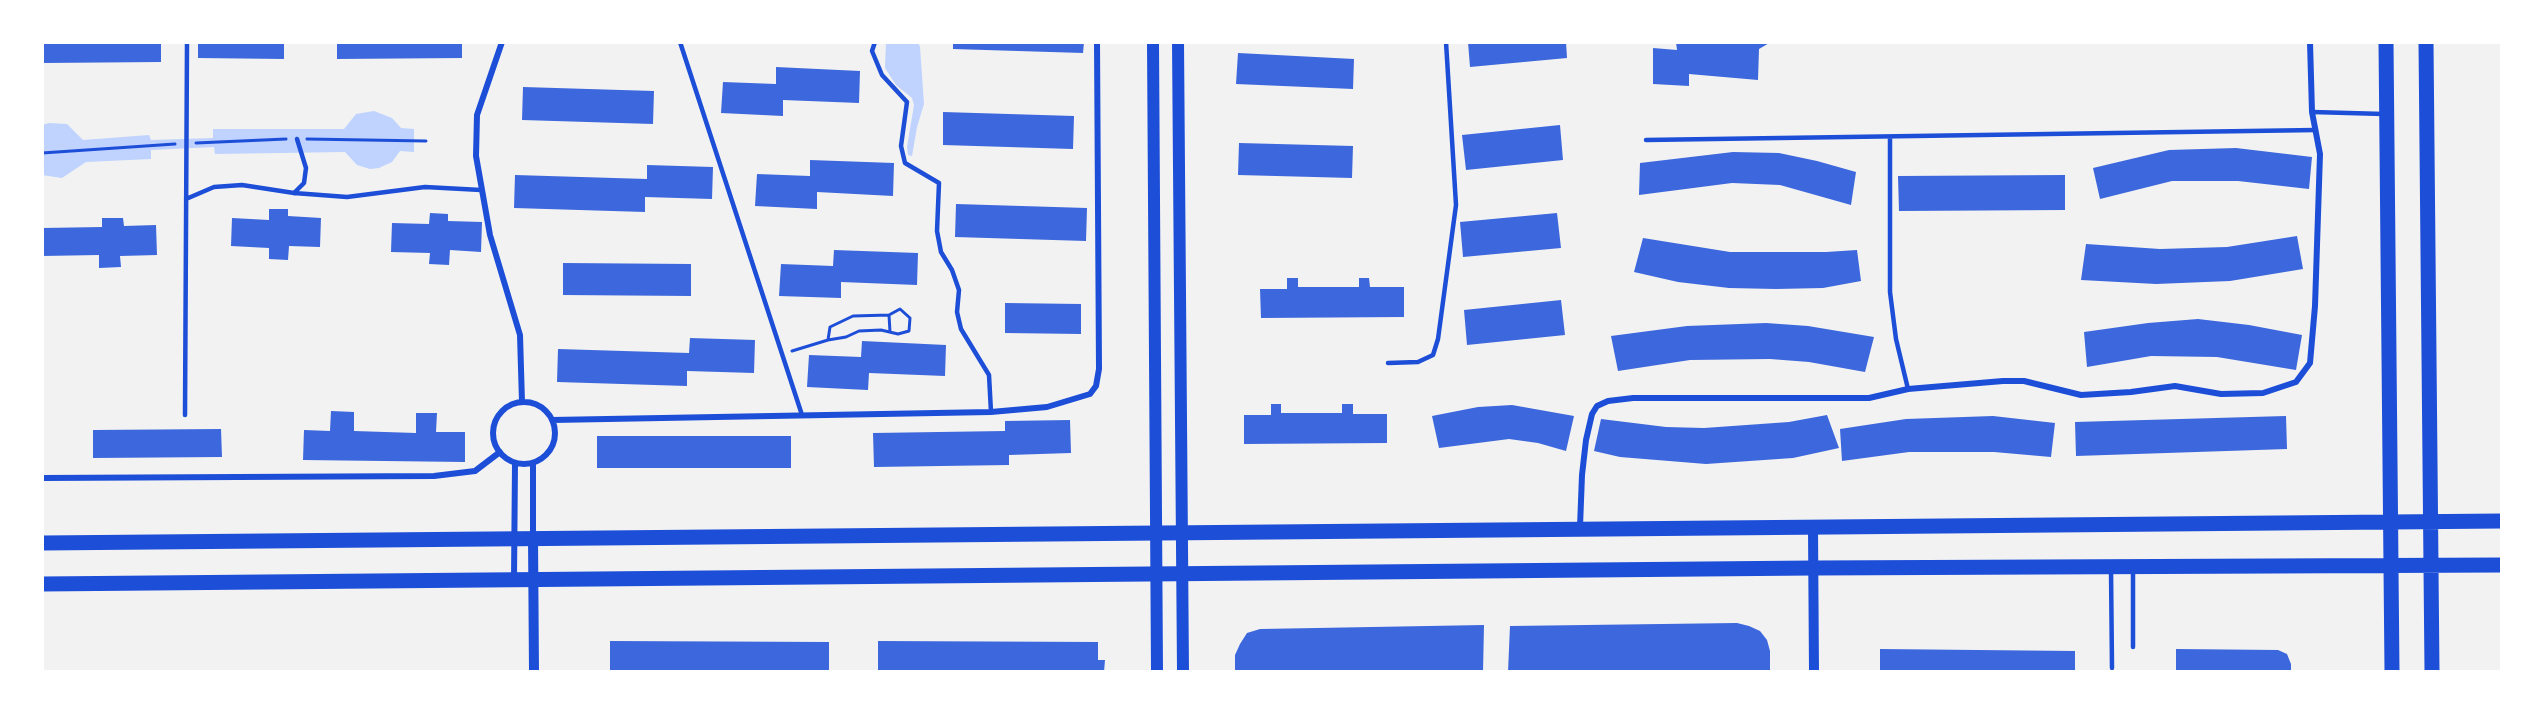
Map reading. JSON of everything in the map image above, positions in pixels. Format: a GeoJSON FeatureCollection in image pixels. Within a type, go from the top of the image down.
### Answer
{"type":"FeatureCollection","features":[{"type":"Feature","properties":{"kind":"main road"},"geometry":{"type":"LineString","coordinates":[[1153,42],[1157,672]]}},
{"type":"Feature","properties":{"kind":"main road"},"geometry":{"type":"LineString","coordinates":[[1178,42],[1183,672]]}},
{"type":"Feature","properties":{"kind":"main road"},"geometry":{"type":"LineString","coordinates":[[2386,42],[2392,672]]}},
{"type":"Feature","properties":{"kind":"main road"},"geometry":{"type":"LineString","coordinates":[[2426,42],[2432,672]]}},
{"type":"Feature","properties":{"kind":"main road"},"geometry":{"type":"LineString","coordinates":[[42,543],[1813,529],[2502,521]]}},
{"type":"Feature","properties":{"kind":"main road"},"geometry":{"type":"LineString","coordinates":[[42,584],[1813,568],[2502,565]]}},
{"type":"Feature","properties":{"kind":"street"},"geometry":{"type":"LineString","coordinates":[[502,42],[475,127],[476,156],[490,235],[520,335],[522,402]]}},
{"type":"Feature","properties":{"kind":"street"},"geometry":{"type":"LineString","coordinates":[[552,420],[991,412],[1047,407],[1090,394],[1096,386],[1099,369],[1097,42]]}},
{"type":"Feature","properties":{"kind":"street"},"geometry":{"type":"LineString","coordinates":[[1580,530],[1586,440],[1592,414],[1602,403],[1633,398],[1869,398],[1908,389],[2024,381],[2081,395],[2175,386],[2221,394],[2263,393],[2296,382],[2310,363],[2315,306],[2319,154],[2312,112],[2310,42]]}},
{"type":"Feature","properties":{"kind":"street"},"geometry":{"type":"LineString","coordinates":[[522,402],[537,404],[552,420],[555,433],[552,446],[544,456],[533,462],[515,462],[500,452],[493,437],[495,420],[506,407],[522,402]]}},
{"type":"Feature","properties":{"kind":"street"},"geometry":{"type":"LineString","coordinates":[[42,478],[434,476],[475,471],[500,452]]}},
{"type":"Feature","properties":{"kind":"street"},"geometry":{"type":"LineString","coordinates":[[514,580],[515,462]]}},
{"type":"Feature","properties":{"kind":"street"},"geometry":{"type":"LineString","coordinates":[[533,462],[534,672]]}},
{"type":"Feature","properties":{"kind":"street"},"geometry":{"type":"LineString","coordinates":[[1813,529],[1814,672]]}},
{"type":"Feature","properties":{"kind":"lane"},"geometry":{"type":"LineString","coordinates":[[185,415],[187,42]]}},
{"type":"Feature","properties":{"kind":"lane"},"geometry":{"type":"LineString","coordinates":[[680,42],[802,415]]}},
{"type":"Feature","properties":{"kind":"lane"},"geometry":{"type":"LineString","coordinates":[[875,42],[872,51],[882,75],[907,102],[901,147],[905,163],[939,183],[937,231],[941,252],[952,270],[959,290],[957,312],[961,328],[989,375],[991,412]]}},
{"type":"Feature","properties":{"kind":"lane"},"geometry":{"type":"LineString","coordinates":[[1388,363],[1418,362],[1433,355],[1438,339],[1456,205],[1446,42]]}},
{"type":"Feature","properties":{"kind":"lane"},"geometry":{"type":"LineString","coordinates":[[2312,112],[2387,114]]}},
{"type":"Feature","properties":{"kind":"lane"},"geometry":{"type":"LineString","coordinates":[[1646,140],[2316,130]]}},
{"type":"Feature","properties":{"kind":"lane"},"geometry":{"type":"LineString","coordinates":[[1890,138],[1890,292],[1896,339],[1908,389]]}},
{"type":"Feature","properties":{"kind":"lane"},"geometry":{"type":"LineString","coordinates":[[294,193],[304,183],[306,168],[304,155],[297,139]]}},
{"type":"Feature","properties":{"kind":"lane"},"geometry":{"type":"LineString","coordinates":[[186,199],[214,187],[242,185],[294,193],[347,197],[424,187],[481,190]]}},
{"type":"Feature","properties":{"kind":"lane"},"geometry":{"type":"LineString","coordinates":[[2111,567],[2112,668]]}},
{"type":"Feature","properties":{"kind":"lane"},"geometry":{"type":"LineString","coordinates":[[2133,567],[2133,647]]}},
{"type":"Feature","properties":{"kind":"path"},"geometry":{"type":"LineString","coordinates":[[42,153],[297,139],[426,141]]}},
{"type":"Feature","properties":{"kind":"path"},"geometry":{"type":"LineString","coordinates":[[782,354],[846,337],[859,331],[881,330],[898,334],[909,330],[910,318],[900,309],[889,315],[853,316],[830,327],[828,340]]}},
{"type":"Feature","properties":{"kind":"path"},"geometry":{"type":"LineString","coordinates":[[889,315],[890,332]]}},
{"type":"Feature","properties":{"kind":"water"},"geometry":{"type":"Polygon","coordinates":[[[886,42],[918,42],[920,47],[924,104],[912,156],[908,155],[907,147],[914,105],[912,98],[896,85],[885,68],[886,42]]]}},
{"type":"Feature","properties":{"kind":"water"},"geometry":{"type":"Polygon","coordinates":[[[374,111],[392,118],[401,128],[414,129],[414,152],[400,151],[392,162],[370,169],[357,165],[345,152],[215,154],[214,147],[151,150],[151,159],[86,162],[62,178],[42,175],[42,125],[49,123],[67,124],[83,140],[149,135],[151,140],[213,138],[213,129],[344,129],[356,114],[374,111]]]}},
{"type":"Feature","properties":{"kind":"building"},"geometry":{"type":"Polygon","coordinates":[[[42,42],[161,42],[161,62],[42,63],[42,42]]]}},
{"type":"Feature","properties":{"kind":"building"},"geometry":{"type":"Polygon","coordinates":[[[198,42],[284,42],[284,59],[198,58],[198,42]]]}},
{"type":"Feature","properties":{"kind":"building"},"geometry":{"type":"Polygon","coordinates":[[[337,42],[462,42],[462,58],[337,59],[337,42]]]}},
{"type":"Feature","properties":{"kind":"building"},"geometry":{"type":"Polygon","coordinates":[[[953,42],[1084,42],[1083,53],[953,49],[953,42]]]}},
{"type":"Feature","properties":{"kind":"building"},"geometry":{"type":"Polygon","coordinates":[[[1468,42],[1566,42],[1567,58],[1470,67],[1468,42]]]}},
{"type":"Feature","properties":{"kind":"building"},"geometry":{"type":"Polygon","coordinates":[[[1676,42],[1771,42],[1759,49],[1758,80],[1689,74],[1689,86],[1653,84],[1653,48],[1677,50],[1676,42]]]}},
{"type":"Feature","properties":{"kind":"building"},"geometry":{"type":"Polygon","coordinates":[[[1238,53],[1354,59],[1353,89],[1236,84],[1238,53]]]}},
{"type":"Feature","properties":{"kind":"building"},"geometry":{"type":"Polygon","coordinates":[[[776,67],[860,71],[859,103],[783,100],[783,116],[721,113],[723,82],[776,84],[776,67]]]}},
{"type":"Feature","properties":{"kind":"building"},"geometry":{"type":"Polygon","coordinates":[[[523,87],[654,91],[653,124],[522,120],[523,87]]]}},
{"type":"Feature","properties":{"kind":"building"},"geometry":{"type":"Polygon","coordinates":[[[943,112],[1074,116],[1073,149],[943,145],[943,112]]]}},
{"type":"Feature","properties":{"kind":"building"},"geometry":{"type":"Polygon","coordinates":[[[1560,125],[1563,160],[1466,170],[1462,135],[1560,125]]]}},
{"type":"Feature","properties":{"kind":"building"},"geometry":{"type":"Polygon","coordinates":[[[1239,143],[1353,146],[1352,178],[1238,175],[1239,143]]]}},
{"type":"Feature","properties":{"kind":"building"},"geometry":{"type":"Polygon","coordinates":[[[2236,148],[2312,157],[2309,189],[2238,181],[2172,181],[2100,199],[2093,168],[2169,150],[2236,148]]]}},
{"type":"Feature","properties":{"kind":"building"},"geometry":{"type":"Polygon","coordinates":[[[1733,152],[1779,153],[1856,172],[1851,205],[1780,185],[1732,183],[1639,195],[1640,163],[1733,152]]]}},
{"type":"Feature","properties":{"kind":"building"},"geometry":{"type":"Polygon","coordinates":[[[810,160],[894,163],[893,196],[817,192],[817,209],[755,206],[757,174],[810,176],[810,160]]]}},
{"type":"Feature","properties":{"kind":"building"},"geometry":{"type":"Polygon","coordinates":[[[647,165],[713,167],[712,199],[645,197],[645,212],[514,208],[515,175],[647,179],[647,165]]]}},
{"type":"Feature","properties":{"kind":"building"},"geometry":{"type":"Polygon","coordinates":[[[2065,175],[2065,210],[1899,211],[1898,176],[2065,175]]]}},
{"type":"Feature","properties":{"kind":"building"},"geometry":{"type":"Polygon","coordinates":[[[956,204],[1087,208],[1086,241],[955,237],[956,204]]]}},
{"type":"Feature","properties":{"kind":"building"},"geometry":{"type":"Polygon","coordinates":[[[269,209],[288,209],[288,216],[321,218],[320,247],[289,246],[288,260],[269,259],[269,248],[231,246],[232,218],[269,220],[269,209]]]}},
{"type":"Feature","properties":{"kind":"building"},"geometry":{"type":"Polygon","coordinates":[[[430,213],[448,214],[448,221],[482,222],[481,252],[450,250],[449,265],[429,264],[430,253],[391,252],[392,223],[429,224],[430,213]]]}},
{"type":"Feature","properties":{"kind":"building"},"geometry":{"type":"Polygon","coordinates":[[[1557,213],[1561,248],[1463,257],[1460,222],[1557,213]]]}},
{"type":"Feature","properties":{"kind":"building"},"geometry":{"type":"Polygon","coordinates":[[[102,218],[123,218],[124,226],[156,225],[157,255],[120,256],[121,267],[99,268],[99,255],[42,256],[42,228],[102,227],[102,218]]]}},
{"type":"Feature","properties":{"kind":"building"},"geometry":{"type":"Polygon","coordinates":[[[2297,236],[2303,269],[2230,281],[2156,284],[2081,280],[2086,244],[2160,249],[2227,247],[2297,236]]]}},
{"type":"Feature","properties":{"kind":"building"},"geometry":{"type":"Polygon","coordinates":[[[1643,238],[1730,252],[1857,250],[1861,281],[1823,288],[1776,289],[1729,288],[1678,282],[1634,272],[1643,238]]]}},
{"type":"Feature","properties":{"kind":"building"},"geometry":{"type":"Polygon","coordinates":[[[834,250],[918,253],[917,285],[841,282],[841,298],[779,296],[781,264],[833,266],[834,250]]]}},
{"type":"Feature","properties":{"kind":"building"},"geometry":{"type":"Polygon","coordinates":[[[563,263],[691,264],[691,296],[563,295],[563,263]]]}},
{"type":"Feature","properties":{"kind":"building"},"geometry":{"type":"Polygon","coordinates":[[[1287,278],[1298,278],[1298,287],[1359,287],[1359,278],[1369,278],[1370,287],[1404,287],[1404,317],[1261,318],[1260,289],[1287,289],[1287,278]]]}},
{"type":"Feature","properties":{"kind":"building"},"geometry":{"type":"Polygon","coordinates":[[[1561,300],[1565,335],[1467,345],[1464,310],[1561,300]]]}},
{"type":"Feature","properties":{"kind":"building"},"geometry":{"type":"Polygon","coordinates":[[[1005,303],[1081,304],[1081,334],[1005,333],[1005,303]]]}},
{"type":"Feature","properties":{"kind":"building"},"geometry":{"type":"Polygon","coordinates":[[[2198,319],[2249,325],[2302,335],[2296,370],[2217,357],[2151,356],[2087,367],[2084,332],[2198,319]]]}},
{"type":"Feature","properties":{"kind":"building"},"geometry":{"type":"Polygon","coordinates":[[[1766,323],[1808,326],[1874,337],[1865,372],[1809,362],[1770,359],[1690,360],[1618,371],[1611,336],[1687,326],[1766,323]]]}},
{"type":"Feature","properties":{"kind":"building"},"geometry":{"type":"Polygon","coordinates":[[[690,338],[755,340],[754,373],[687,371],[687,386],[557,382],[558,349],[689,353],[690,338]]]}},
{"type":"Feature","properties":{"kind":"building"},"geometry":{"type":"Polygon","coordinates":[[[862,341],[946,345],[945,376],[869,373],[868,390],[807,387],[809,355],[861,357],[862,341]]]}},
{"type":"Feature","properties":{"kind":"building"},"geometry":{"type":"Polygon","coordinates":[[[1271,404],[1281,404],[1281,413],[1342,413],[1342,404],[1353,404],[1353,414],[1387,414],[1387,443],[1244,444],[1244,415],[1271,415],[1271,404]]]}},
{"type":"Feature","properties":{"kind":"building"},"geometry":{"type":"Polygon","coordinates":[[[1512,405],[1574,416],[1566,451],[1538,443],[1509,439],[1439,448],[1432,416],[1478,407],[1512,405]]]}},
{"type":"Feature","properties":{"kind":"building"},"geometry":{"type":"Polygon","coordinates":[[[331,411],[354,412],[354,431],[416,433],[416,413],[437,413],[436,432],[465,432],[465,462],[303,460],[304,430],[330,431],[331,411]]]}},
{"type":"Feature","properties":{"kind":"building"},"geometry":{"type":"Polygon","coordinates":[[[1827,415],[1839,448],[1793,458],[1706,464],[1620,457],[1594,451],[1601,419],[1666,427],[1704,428],[1789,422],[1827,415]]]}},
{"type":"Feature","properties":{"kind":"building"},"geometry":{"type":"Polygon","coordinates":[[[1993,416],[2055,423],[2051,457],[1994,452],[1909,452],[1842,461],[1840,429],[1906,419],[1993,416]]]}},
{"type":"Feature","properties":{"kind":"building"},"geometry":{"type":"Polygon","coordinates":[[[2286,416],[2287,449],[2076,456],[2075,422],[2286,416]]]}},
{"type":"Feature","properties":{"kind":"building"},"geometry":{"type":"Polygon","coordinates":[[[1070,420],[1071,453],[1009,455],[1009,465],[874,467],[873,433],[1005,431],[1005,421],[1070,420]]]}},
{"type":"Feature","properties":{"kind":"building"},"geometry":{"type":"Polygon","coordinates":[[[221,429],[222,457],[93,458],[93,430],[221,429]]]}},
{"type":"Feature","properties":{"kind":"building"},"geometry":{"type":"Polygon","coordinates":[[[597,436],[791,436],[791,468],[597,468],[597,436]]]}},
{"type":"Feature","properties":{"kind":"building"},"geometry":{"type":"Polygon","coordinates":[[[1737,623],[1760,631],[1767,640],[1770,651],[1770,672],[1508,672],[1510,626],[1737,623]]]}},
{"type":"Feature","properties":{"kind":"building"},"geometry":{"type":"Polygon","coordinates":[[[1484,625],[1483,672],[1235,672],[1235,655],[1240,644],[1247,633],[1260,629],[1484,625]]]}},
{"type":"Feature","properties":{"kind":"building"},"geometry":{"type":"Polygon","coordinates":[[[610,641],[829,642],[829,672],[610,672],[610,641]]]}},
{"type":"Feature","properties":{"kind":"building"},"geometry":{"type":"Polygon","coordinates":[[[878,641],[1098,642],[1098,660],[1105,660],[1104,672],[878,672],[878,641]]]}},
{"type":"Feature","properties":{"kind":"building"},"geometry":{"type":"Polygon","coordinates":[[[1880,649],[2075,651],[2075,672],[1880,672],[1880,649]]]}},
{"type":"Feature","properties":{"kind":"building"},"geometry":{"type":"Polygon","coordinates":[[[2176,649],[2278,650],[2287,654],[2291,672],[2176,672],[2176,649]]]}}]}
